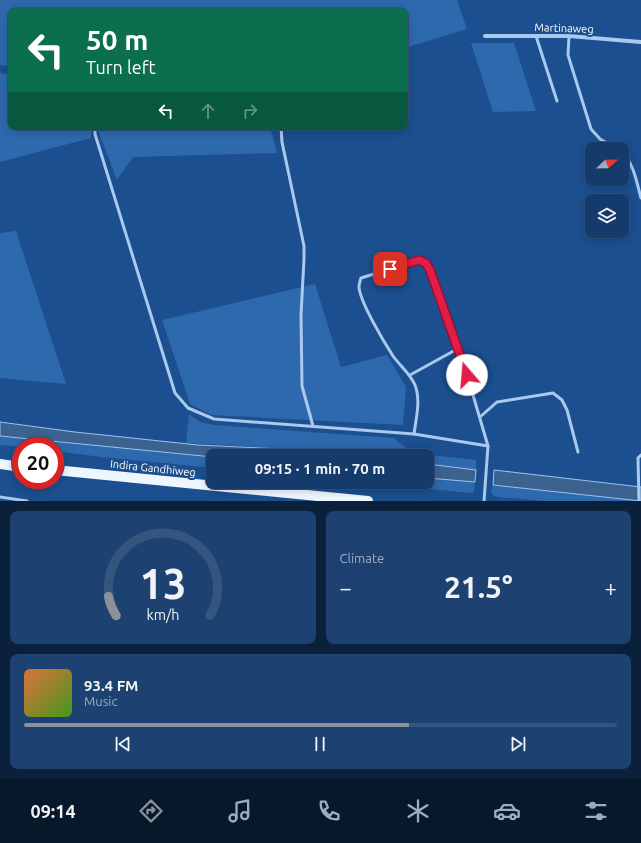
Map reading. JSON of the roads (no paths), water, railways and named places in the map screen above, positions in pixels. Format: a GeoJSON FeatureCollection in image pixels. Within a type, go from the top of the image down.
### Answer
{"type":"FeatureCollection","features":[{"type":"Feature","properties":{"kind":"main road"},"geometry":{"type":"LineString","coordinates":[[0,464],[12,466]]}},
{"type":"Feature","properties":{"kind":"main road","name":"Indira Gandhiweg"},"geometry":{"type":"LineString","coordinates":[[64,471],[319,499],[368,501]]}},
{"type":"Feature","properties":{"kind":"street","name":"Martinaweg"},"geometry":{"type":"LineString","coordinates":[[486,36],[569,36],[641,42]]}},
{"type":"Feature","properties":{"kind":"lane"},"geometry":{"type":"LineString","coordinates":[[536,36],[557,101]]}},
{"type":"Feature","properties":{"kind":"lane"},"geometry":{"type":"LineString","coordinates":[[569,36],[568,55],[591,129],[600,139],[605,142]]}},
{"type":"Feature","properties":{"kind":"lane"},"geometry":{"type":"LineString","coordinates":[[95,130],[175,393],[188,408],[214,419],[414,434],[488,446]]}},
{"type":"Feature","properties":{"kind":"lane"},"geometry":{"type":"LineString","coordinates":[[281,130],[282,142],[304,246],[301,315],[302,386],[313,426]]}},
{"type":"Feature","properties":{"kind":"lane"},"geometry":{"type":"LineString","coordinates":[[629,163],[641,198]]}},
{"type":"Feature","properties":{"kind":"lane"},"geometry":{"type":"LineString","coordinates":[[414,434],[418,398],[416,386],[410,375],[394,356],[374,324],[360,293],[359,286],[361,278],[419,260],[426,263],[430,270],[459,348],[488,446],[484,501]]}},
{"type":"Feature","properties":{"kind":"lane"},"geometry":{"type":"LineString","coordinates":[[410,375],[459,348]]}},
{"type":"Feature","properties":{"kind":"lane"},"geometry":{"type":"LineString","coordinates":[[480,417],[497,402],[553,393],[562,400],[567,410],[578,452]]}},
{"type":"Feature","properties":{"kind":"lane"},"geometry":{"type":"LineString","coordinates":[[639,501],[638,458],[641,455]]}},
{"type":"Feature","properties":{"kind":"lane"},"geometry":{"type":"LineString","coordinates":[[0,497],[27,501]]}}]}
